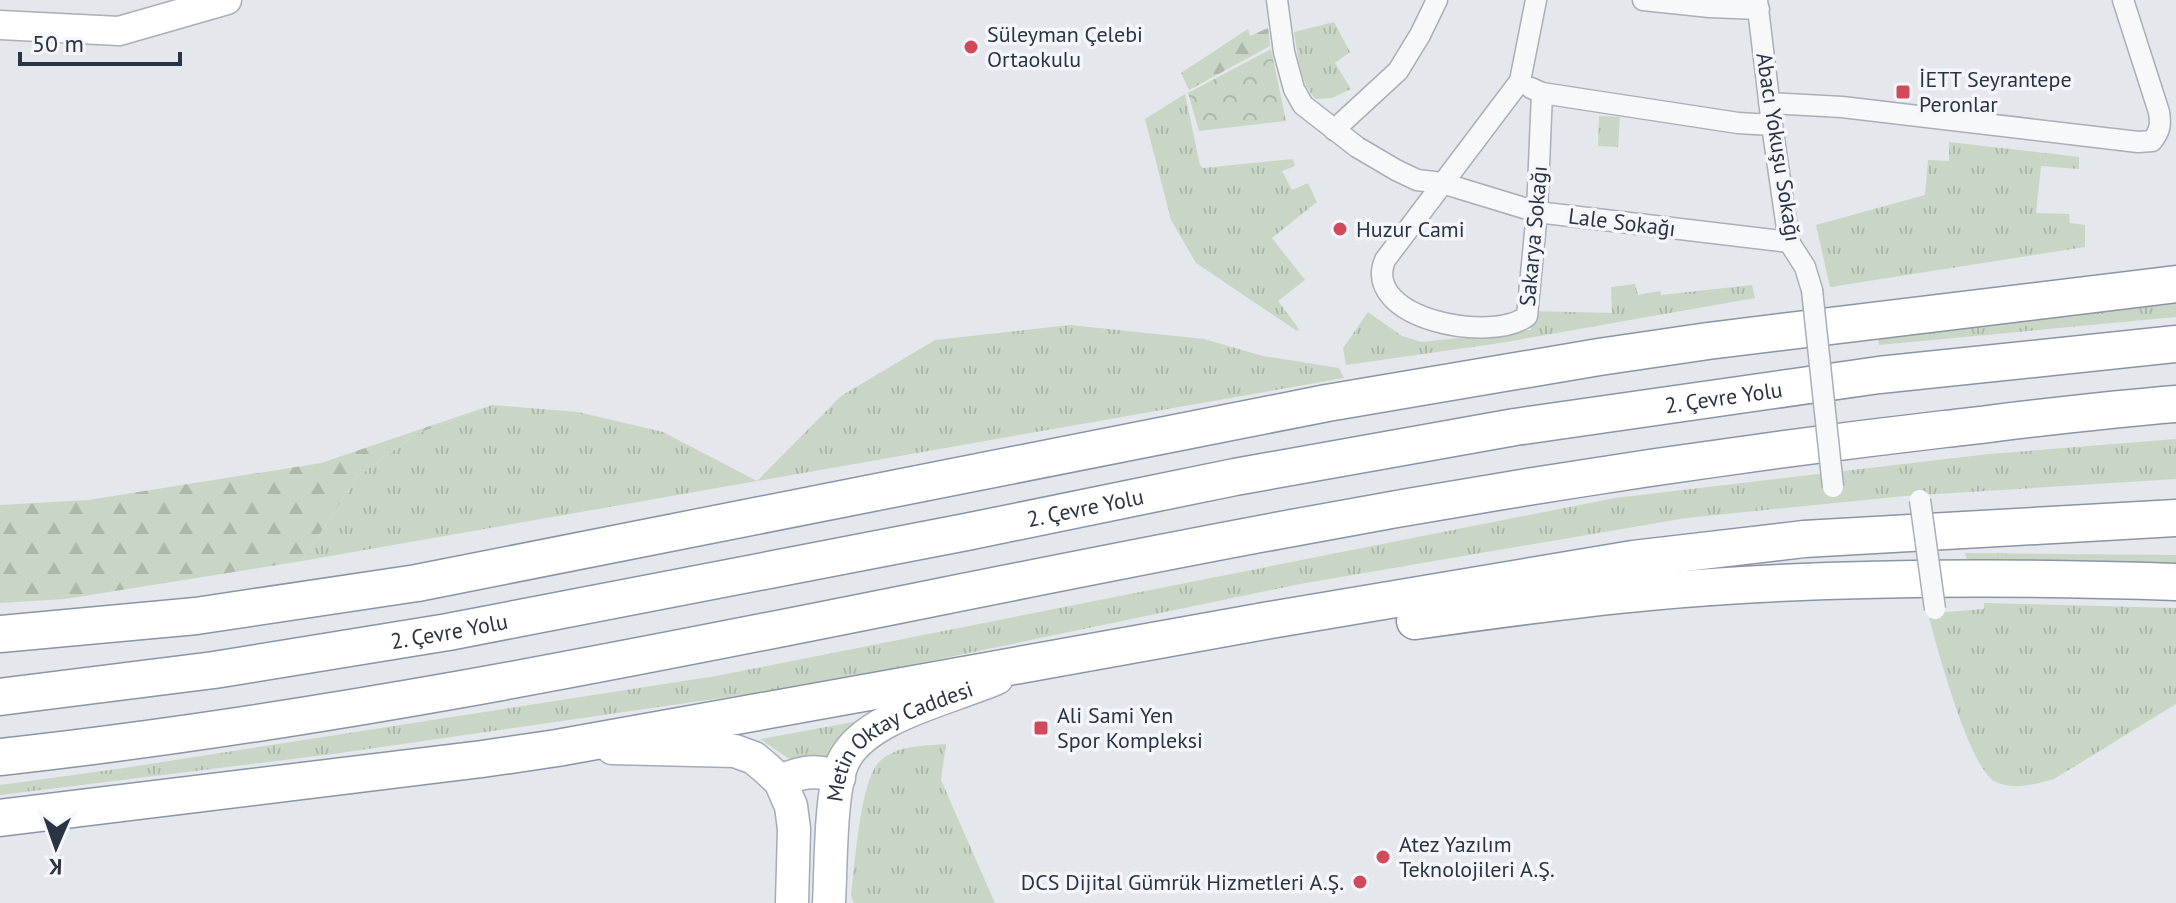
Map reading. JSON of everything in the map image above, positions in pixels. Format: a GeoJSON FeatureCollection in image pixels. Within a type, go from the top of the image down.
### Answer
{"type":"FeatureCollection","features":[{"type":"Feature","properties":{"kind":"highway"},"geometry":{"type":"LineString","coordinates":[[0,634],[196,616],[402,585],[1327,403],[1568,362],[1723,339],[2176,284]]}},
{"type":"Feature","properties":{"kind":"highway","name":"2. Çevre Yolu"},"geometry":{"type":"LineString","coordinates":[[0,697],[214,670],[448,632],[935,539],[1250,474],[1515,427],[1879,375],[2176,344]]}},
{"type":"Feature","properties":{"kind":"highway"},"geometry":{"type":"LineString","coordinates":[[0,757],[195,733],[543,675],[1263,533],[1541,485],[1734,455],[2176,404]]}},
{"type":"Feature","properties":{"kind":"highway"},"geometry":{"type":"LineString","coordinates":[[0,818],[557,748],[1022,667],[1270,620],[1633,559],[1713,548],[1888,533],[2176,518]]}},
{"type":"Feature","properties":{"kind":"highway"},"geometry":{"type":"LineString","coordinates":[[2081,525],[2176,528]]}},
{"type":"Feature","properties":{"kind":"highway"},"geometry":{"type":"LineString","coordinates":[[1104,652],[1165,654],[1246,648],[1350,630],[1563,601],[1720,587],[1913,579],[2176,582]]}},
{"type":"Feature","properties":{"kind":"main road","name":"Metin Oktay Caddesi"},"geometry":{"type":"LineString","coordinates":[[829,903],[839,778],[849,752],[872,730],[1022,667]]}},
{"type":"Feature","properties":{"kind":"main road"},"geometry":{"type":"LineString","coordinates":[[557,748],[735,751],[754,758],[780,781],[791,806],[794,829],[792,903]]}},
{"type":"Feature","properties":{"kind":"main road"},"geometry":{"type":"LineString","coordinates":[[780,781],[800,772],[812,771],[839,778]]}},
{"type":"Feature","properties":{"kind":"street","name":"Lale Sokağı"},"geometry":{"type":"LineString","coordinates":[[1277,0],[1284,52],[1294,89],[1303,105],[1334,130],[1417,180],[1442,183],[1537,212],[1789,242]]}},
{"type":"Feature","properties":{"kind":"street"},"geometry":{"type":"LineString","coordinates":[[1334,130],[1398,71],[1437,0]]}},
{"type":"Feature","properties":{"kind":"street","name":"Sakarya Sokağı"},"geometry":{"type":"LineString","coordinates":[[1536,0],[1520,81],[1385,260],[1380,271],[1386,292],[1406,310],[1468,327],[1507,327],[1518,324],[1527,316],[1537,212],[1542,93]]}},
{"type":"Feature","properties":{"kind":"street"},"geometry":{"type":"LineString","coordinates":[[1643,0],[1710,7],[1758,4]]}},
{"type":"Feature","properties":{"kind":"street"},"geometry":{"type":"LineString","coordinates":[[1769,103],[1842,107],[2138,142],[2152,141],[2161,123],[2159,112],[2123,0]]}},
{"type":"Feature","properties":{"kind":"street"},"geometry":{"type":"LineString","coordinates":[[0,25],[119,31],[223,1]]}},
{"type":"Feature","properties":{"kind":"street","name":"Abacı Yokuşu Sokağı"},"geometry":{"type":"LineString","coordinates":[[1758,4],[1789,242],[1805,267],[1812,290],[1833,487]]}},
{"type":"Feature","properties":{"kind":"street"},"geometry":{"type":"LineString","coordinates":[[1520,81],[1542,93],[1738,123],[1772,125]]}},
{"type":"Feature","properties":{"kind":"street"},"geometry":{"type":"LineString","coordinates":[[1920,500],[1935,609]]}},
{"type":"Feature","properties":{"kind":"green space"},"geometry":{"type":"Polygon","coordinates":[[[1334,22],[1350,52],[1335,63],[1351,89],[1332,98],[1316,99],[1303,76],[1294,32],[1334,22]]]}},
{"type":"Feature","properties":{"kind":"green space"},"geometry":{"type":"Polygon","coordinates":[[[1268,28],[1270,46],[1189,90],[1181,73],[1248,29],[1250,36],[1268,28]]]}},
{"type":"Feature","properties":{"kind":"green space"},"geometry":{"type":"Polygon","coordinates":[[[1271,49],[1286,121],[1199,131],[1188,93],[1271,49]]]}},
{"type":"Feature","properties":{"kind":"green space"},"geometry":{"type":"Polygon","coordinates":[[[1185,94],[1203,168],[1293,159],[1295,166],[1282,171],[1292,190],[1308,183],[1317,202],[1272,238],[1305,280],[1278,301],[1299,329],[1297,331],[1196,263],[1171,220],[1145,119],[1185,94]]]}},
{"type":"Feature","properties":{"kind":"green space"},"geometry":{"type":"Polygon","coordinates":[[[1599,116],[1620,117],[1618,147],[1598,146],[1599,116]]]}},
{"type":"Feature","properties":{"kind":"green space"},"geometry":{"type":"Polygon","coordinates":[[[1949,142],[2079,157],[2079,169],[2041,166],[2036,213],[2069,214],[2070,223],[2085,225],[2085,247],[1830,287],[1816,225],[1925,195],[1928,160],[1949,161],[1949,142]]]}},
{"type":"Feature","properties":{"kind":"green space"},"geometry":{"type":"Polygon","coordinates":[[[1635,284],[1638,295],[1752,285],[1755,298],[1500,343],[1346,365],[1343,348],[1368,312],[1402,336],[1422,342],[1531,330],[1532,311],[1612,313],[1611,287],[1635,284]]]}},
{"type":"Feature","properties":{"kind":"green space"},"geometry":{"type":"Polygon","coordinates":[[[2176,300],[2176,317],[1879,345],[1877,336],[2176,300]]]}},
{"type":"Feature","properties":{"kind":"green space"},"geometry":{"type":"Polygon","coordinates":[[[1070,325],[1204,339],[1263,356],[1339,368],[1344,378],[302,561],[357,477],[416,434],[492,405],[578,412],[663,432],[757,481],[841,396],[935,340],[1070,325]]]}},
{"type":"Feature","properties":{"kind":"green space"},"geometry":{"type":"Polygon","coordinates":[[[492,405],[416,434],[357,477],[302,561],[65,599],[0,603],[0,505],[88,500],[321,463],[492,405]]]}},
{"type":"Feature","properties":{"kind":"green space"},"geometry":{"type":"Polygon","coordinates":[[[2176,439],[2176,479],[1905,496],[1686,518],[1300,584],[824,683],[333,754],[0,795],[0,785],[716,676],[1615,498],[1989,454],[2176,439]]]}},
{"type":"Feature","properties":{"kind":"green space"},"geometry":{"type":"Polygon","coordinates":[[[1965,553],[2176,555],[2176,564],[1967,560],[1965,553]]]}},
{"type":"Feature","properties":{"kind":"green space"},"geometry":{"type":"Polygon","coordinates":[[[1984,603],[2176,608],[2176,704],[2054,779],[2016,786],[1994,781],[1984,770],[1963,727],[1926,605],[1933,613],[1984,609],[1984,603]]]}},
{"type":"Feature","properties":{"kind":"green space"},"geometry":{"type":"Polygon","coordinates":[[[864,720],[832,759],[795,763],[760,739],[864,720]]]}},
{"type":"Feature","properties":{"kind":"green space"},"geometry":{"type":"Polygon","coordinates":[[[946,744],[941,780],[995,903],[854,903],[851,896],[860,824],[873,771],[880,761],[894,752],[946,744]]]}},
{"type":"Feature","properties":{"kind":"place","name":"Süleyman Çelebi Ortaokulu"},"geometry":{"type":"Point","coordinates":[971,47]}},
{"type":"Feature","properties":{"kind":"place","name":"İETT Seyrantepe Peronlar"},"geometry":{"type":"Point","coordinates":[1903,92]}},
{"type":"Feature","properties":{"kind":"place","name":"Huzur Cami"},"geometry":{"type":"Point","coordinates":[1340,229]}},
{"type":"Feature","properties":{"kind":"place","name":"Ali Sami Yen Spor Kompleksi"},"geometry":{"type":"Point","coordinates":[1041,728]}},
{"type":"Feature","properties":{"kind":"place","name":"Atez Yazılım Teknolojileri A.Ş."},"geometry":{"type":"Point","coordinates":[1383,857]}},
{"type":"Feature","properties":{"kind":"place","name":"DCS Dijital Gümrük Hizmetleri A.Ş."},"geometry":{"type":"Point","coordinates":[1360,882]}}]}
